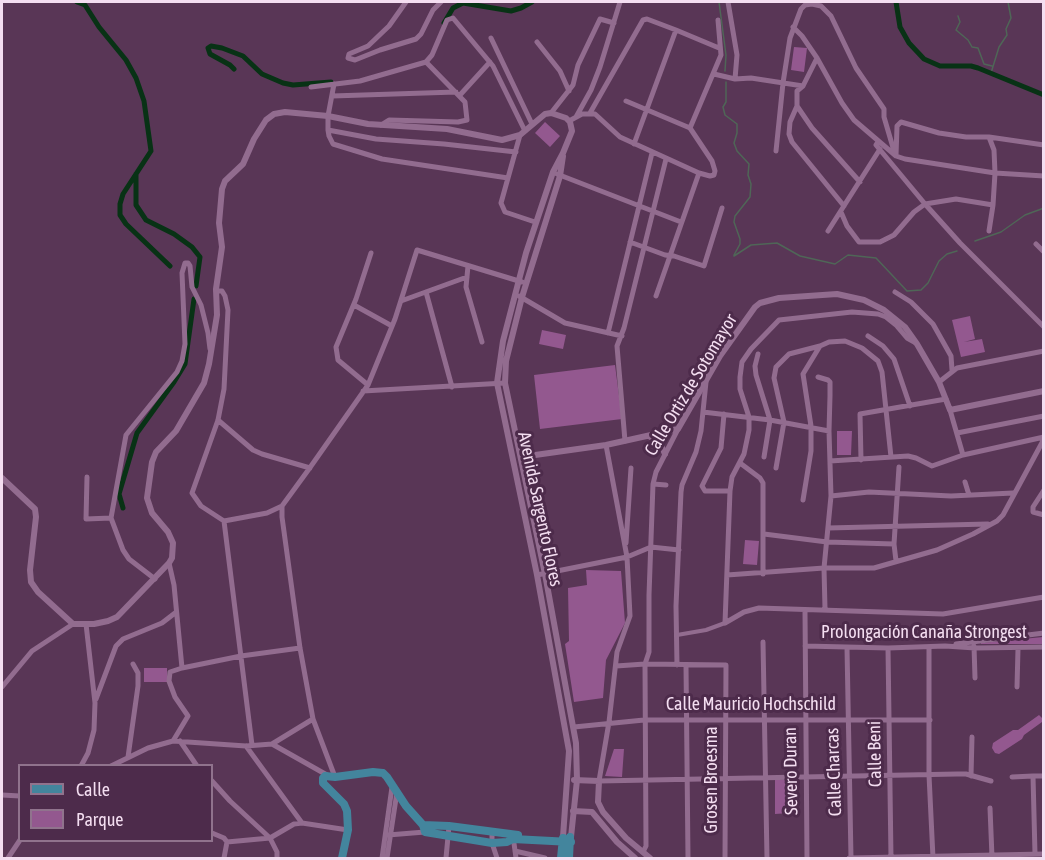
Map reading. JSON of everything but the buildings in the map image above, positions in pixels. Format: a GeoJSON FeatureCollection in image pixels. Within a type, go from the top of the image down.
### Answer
{"type":"FeatureCollection","features":[{"type":"Feature","properties":{"kind":"main road"},"geometry":{"type":"LineString","coordinates":[[342,858],[348,820],[344,804],[329,778],[380,772],[387,777],[424,829],[492,832],[513,837],[567,840]]}},
{"type":"Feature","properties":{"kind":"main road"},"geometry":{"type":"LineString","coordinates":[[449,831],[492,843],[507,842],[513,837]]}},
{"type":"Feature","properties":{"kind":"main road","name":"Avenida Sargento Flores"},"geometry":{"type":"LineString","coordinates":[[561,858],[567,840]]}},
{"type":"Feature","properties":{"kind":"main road","name":"Avenida Sargento Flores"},"geometry":{"type":"LineString","coordinates":[[567,840],[569,858]]}},
{"type":"Feature","properties":{"kind":"street"},"geometry":{"type":"LineString","coordinates":[[406,2],[389,26],[368,46],[349,54],[348,58],[356,60],[416,39],[422,34],[433,10],[441,2]]}},
{"type":"Feature","properties":{"kind":"street"},"geometry":{"type":"LineString","coordinates":[[576,117],[595,79],[620,2]]}},
{"type":"Feature","properties":{"kind":"street"},"geometry":{"type":"LineString","coordinates":[[728,2],[737,55],[735,79]]}},
{"type":"Feature","properties":{"kind":"street"},"geometry":{"type":"LineString","coordinates":[[776,151],[783,83],[793,27],[801,9],[812,3],[821,6],[831,15],[856,68],[884,109],[884,117],[896,156]]}},
{"type":"Feature","properties":{"kind":"street"},"geometry":{"type":"LineString","coordinates":[[311,87],[360,81],[426,62],[432,55],[447,20],[453,18],[468,33],[489,62],[523,133]]}},
{"type":"Feature","properties":{"kind":"street"},"geometry":{"type":"LineString","coordinates":[[535,222],[505,212],[501,203],[523,133],[540,117],[551,113],[569,91],[577,77],[578,65],[600,19],[614,23]]}},
{"type":"Feature","properties":{"kind":"street"},"geometry":{"type":"LineString","coordinates":[[590,113],[641,21],[647,19],[719,48]]}},
{"type":"Feature","properties":{"kind":"street"},"geometry":{"type":"LineString","coordinates":[[690,128],[721,55],[718,20]]}},
{"type":"Feature","properties":{"kind":"street"},"geometry":{"type":"LineString","coordinates":[[793,27],[817,58],[854,120],[896,156],[995,173],[1044,176]]}},
{"type":"Feature","properties":{"kind":"street"},"geometry":{"type":"LineString","coordinates":[[633,144],[676,30]]}},
{"type":"Feature","properties":{"kind":"street"},"geometry":{"type":"LineString","coordinates":[[490,38],[532,124]]}},
{"type":"Feature","properties":{"kind":"street"},"geometry":{"type":"LineString","coordinates":[[537,42],[560,71],[569,91]]}},
{"type":"Feature","properties":{"kind":"street"},"geometry":{"type":"LineString","coordinates":[[817,58],[797,91],[789,134],[792,142],[844,206]]}},
{"type":"Feature","properties":{"kind":"street"},"geometry":{"type":"LineString","coordinates":[[379,126],[389,120],[464,122],[467,120],[467,108],[458,94],[426,62]]}},
{"type":"Feature","properties":{"kind":"street"},"geometry":{"type":"LineString","coordinates":[[332,96],[458,94],[489,62]]}},
{"type":"Feature","properties":{"kind":"street"},"geometry":{"type":"LineString","coordinates":[[714,74],[735,79],[751,78],[802,86]]}},
{"type":"Feature","properties":{"kind":"street"},"geometry":{"type":"LineString","coordinates":[[334,84],[328,116],[329,136],[333,144],[381,159],[508,178]]}},
{"type":"Feature","properties":{"kind":"street"},"geometry":{"type":"LineString","coordinates":[[569,121],[590,113],[595,114],[620,137],[633,144],[699,173],[714,175],[715,167],[690,128],[626,101]]}},
{"type":"Feature","properties":{"kind":"street"},"geometry":{"type":"LineString","coordinates":[[796,106],[812,128],[860,182]]}},
{"type":"Feature","properties":{"kind":"street"},"geometry":{"type":"LineString","coordinates":[[182,668],[174,585],[169,563],[173,543],[168,532],[152,513],[147,498],[152,462],[156,452],[176,431],[204,384],[217,315],[216,291],[222,247],[219,223],[222,189],[225,181],[239,170],[266,120],[274,114],[285,112],[328,116],[379,126],[447,129],[502,140],[523,133]]}},
{"type":"Feature","properties":{"kind":"street"},"geometry":{"type":"LineString","coordinates":[[551,113],[569,121],[572,131],[563,153]]}},
{"type":"Feature","properties":{"kind":"street"},"geometry":{"type":"LineString","coordinates":[[896,156],[897,126],[901,122],[939,133],[1044,145]]}},
{"type":"Feature","properties":{"kind":"street"},"geometry":{"type":"LineString","coordinates":[[328,130],[376,139],[516,152]]}},
{"type":"Feature","properties":{"kind":"street"},"geometry":{"type":"LineString","coordinates":[[989,137],[994,150],[995,173],[989,231]]}},
{"type":"Feature","properties":{"kind":"street"},"geometry":{"type":"LineString","coordinates":[[878,142],[876,145],[925,204],[960,243],[1044,327]]}},
{"type":"Feature","properties":{"kind":"street"},"geometry":{"type":"LineString","coordinates":[[828,231],[880,149]]}},
{"type":"Feature","properties":{"kind":"street","name":"Avenida Sargento Flores"},"geometry":{"type":"LineString","coordinates":[[563,153],[552,172],[519,280],[506,361],[505,383],[520,457],[537,575],[569,751],[567,840]]}},
{"type":"Feature","properties":{"kind":"street","name":"Avenida Sargento Flores"},"geometry":{"type":"LineString","coordinates":[[563,153],[560,176],[526,284],[518,296],[503,340],[496,383],[545,574],[574,727],[577,780],[567,840]]}},
{"type":"Feature","properties":{"kind":"street"},"geometry":{"type":"LineString","coordinates":[[608,333],[652,153]]}},
{"type":"Feature","properties":{"kind":"street"},"geometry":{"type":"LineString","coordinates":[[625,441],[617,346],[622,336],[666,159]]}},
{"type":"Feature","properties":{"kind":"street"},"geometry":{"type":"LineString","coordinates":[[552,172],[681,222]]}},
{"type":"Feature","properties":{"kind":"street"},"geometry":{"type":"LineString","coordinates":[[656,296],[699,173]]}},
{"type":"Feature","properties":{"kind":"street"},"geometry":{"type":"LineString","coordinates":[[841,212],[847,226],[859,242],[880,242],[894,235],[914,212],[925,204],[956,199],[993,205]]}},
{"type":"Feature","properties":{"kind":"street"},"geometry":{"type":"LineString","coordinates":[[630,242],[704,266],[722,208]]}},
{"type":"Feature","properties":{"kind":"street"},"geometry":{"type":"LineString","coordinates":[[532,232],[541,235]]}},
{"type":"Feature","properties":{"kind":"street"},"geometry":{"type":"LineString","coordinates":[[1036,244],[1044,252]]}},
{"type":"Feature","properties":{"kind":"street"},"geometry":{"type":"LineString","coordinates":[[216,291],[222,291],[228,310],[224,388],[218,420],[192,493],[201,506],[224,521],[267,513],[282,506],[310,468],[368,385],[392,327],[417,250],[526,284]]}},
{"type":"Feature","properties":{"kind":"street"},"geometry":{"type":"LineString","coordinates":[[368,385],[338,360],[336,347],[354,305],[371,253]]}},
{"type":"Feature","properties":{"kind":"street"},"geometry":{"type":"LineString","coordinates":[[155,579],[129,559],[123,550],[111,518],[126,435],[177,372],[182,361],[185,344],[182,273],[185,262],[190,266],[192,287],[206,322],[210,357]]}},
{"type":"Feature","properties":{"kind":"street"},"geometry":{"type":"LineString","coordinates":[[468,266],[466,287],[482,342]]}},
{"type":"Feature","properties":{"kind":"street"},"geometry":{"type":"LineString","coordinates":[[401,302],[467,278]]}},
{"type":"Feature","properties":{"kind":"street"},"geometry":{"type":"LineString","coordinates":[[426,292],[452,387]]}},
{"type":"Feature","properties":{"kind":"street"},"geometry":{"type":"LineString","coordinates":[[895,292],[911,302],[933,324],[951,356],[952,370]]}},
{"type":"Feature","properties":{"kind":"street","name":"Calle Ortiz de Sotomayor"},"geometry":{"type":"LineString","coordinates":[[643,852],[646,846],[645,664],[649,652],[653,484],[656,472],[678,429],[720,356],[755,307],[760,303],[779,298],[837,294],[864,300],[894,317],[917,344],[939,382],[963,455]]}},
{"type":"Feature","properties":{"kind":"street"},"geometry":{"type":"LineString","coordinates":[[518,296],[565,323],[622,336]]}},
{"type":"Feature","properties":{"kind":"street"},"geometry":{"type":"LineString","coordinates":[[354,305],[392,327]]}},
{"type":"Feature","properties":{"kind":"street"},"geometry":{"type":"LineString","coordinates":[[725,623],[730,491],[732,477],[748,440],[749,417],[740,389],[742,362],[750,349],[779,320],[852,312],[878,314],[896,325],[907,338],[917,344]]}},
{"type":"Feature","properties":{"kind":"street"},"geometry":{"type":"LineString","coordinates":[[868,336],[883,346],[894,359],[910,406]]}},
{"type":"Feature","properties":{"kind":"street"},"geometry":{"type":"LineString","coordinates":[[776,468],[784,422],[774,378],[776,368],[789,354],[829,342],[845,341],[862,348],[878,361],[882,372],[891,456]]}},
{"type":"Feature","properties":{"kind":"street"},"geometry":{"type":"LineString","coordinates":[[803,500],[810,451],[810,426],[803,374],[820,346]]}},
{"type":"Feature","properties":{"kind":"street"},"geometry":{"type":"LineString","coordinates":[[939,382],[952,370],[1044,351]]}},
{"type":"Feature","properties":{"kind":"street"},"geometry":{"type":"LineString","coordinates":[[758,354],[755,366],[756,375],[770,420],[764,457]]}},
{"type":"Feature","properties":{"kind":"street"},"geometry":{"type":"LineString","coordinates":[[818,377],[830,382],[831,496],[824,568],[825,609]]}},
{"type":"Feature","properties":{"kind":"street"},"geometry":{"type":"LineString","coordinates":[[678,665],[676,635],[682,485],[696,452],[706,382]]}},
{"type":"Feature","properties":{"kind":"street"},"geometry":{"type":"LineString","coordinates":[[363,391],[505,383]]}},
{"type":"Feature","properties":{"kind":"street"},"geometry":{"type":"LineString","coordinates":[[950,410],[1044,391]]}},
{"type":"Feature","properties":{"kind":"street"},"geometry":{"type":"LineString","coordinates":[[861,460],[860,414],[946,399]]}},
{"type":"Feature","properties":{"kind":"street"},"geometry":{"type":"LineString","coordinates":[[703,412],[784,422],[829,431]]}},
{"type":"Feature","properties":{"kind":"street"},"geometry":{"type":"LineString","coordinates":[[724,414],[721,448],[702,486],[705,491],[730,491]]}},
{"type":"Feature","properties":{"kind":"street"},"geometry":{"type":"LineString","coordinates":[[957,433],[1044,416]]}},
{"type":"Feature","properties":{"kind":"street"},"geometry":{"type":"LineString","coordinates":[[218,420],[254,450],[310,468]]}},
{"type":"Feature","properties":{"kind":"street"},"geometry":{"type":"LineString","coordinates":[[520,457],[625,441],[678,429]]}},
{"type":"Feature","properties":{"kind":"street"},"geometry":{"type":"LineString","coordinates":[[649,436],[660,443],[665,454]]}},
{"type":"Feature","properties":{"kind":"street"},"geometry":{"type":"LineString","coordinates":[[830,461],[891,456],[916,458],[932,466],[963,455],[1044,438]]}},
{"type":"Feature","properties":{"kind":"street"},"geometry":{"type":"LineString","coordinates":[[727,575],[824,568],[874,568],[937,550],[993,524],[1003,515],[1044,438]]}},
{"type":"Feature","properties":{"kind":"street"},"geometry":{"type":"LineString","coordinates":[[606,444],[627,557],[630,616],[620,643],[616,666],[599,780],[598,802],[603,812],[626,838],[650,858]]}},
{"type":"Feature","properties":{"kind":"street"},"geometry":{"type":"LineString","coordinates":[[740,463],[760,478],[763,483],[763,574]]}},
{"type":"Feature","properties":{"kind":"street"},"geometry":{"type":"LineString","coordinates":[[625,547],[628,533],[631,468]]}},
{"type":"Feature","properties":{"kind":"street"},"geometry":{"type":"LineString","coordinates":[[896,561],[894,544],[899,468]]}},
{"type":"Feature","properties":{"kind":"street"},"geometry":{"type":"LineString","coordinates":[[87,477],[86,519],[111,518]]}},
{"type":"Feature","properties":{"kind":"street"},"geometry":{"type":"LineString","coordinates":[[2,478],[35,509],[30,570],[32,582],[49,603],[73,624]]}},
{"type":"Feature","properties":{"kind":"street"},"geometry":{"type":"LineString","coordinates":[[965,482],[969,495]]}},
{"type":"Feature","properties":{"kind":"street"},"geometry":{"type":"LineString","coordinates":[[653,484],[666,485]]}},
{"type":"Feature","properties":{"kind":"street"},"geometry":{"type":"LineString","coordinates":[[1044,490],[1033,507],[1034,512],[1044,515]]}},
{"type":"Feature","properties":{"kind":"street"},"geometry":{"type":"LineString","coordinates":[[831,496],[869,492],[969,495],[1013,493]]}},
{"type":"Feature","properties":{"kind":"street"},"geometry":{"type":"LineString","coordinates":[[282,506],[300,648],[329,778]]}},
{"type":"Feature","properties":{"kind":"street"},"geometry":{"type":"LineString","coordinates":[[224,521],[241,656],[249,746],[302,823]]}},
{"type":"Feature","properties":{"kind":"street"},"geometry":{"type":"LineString","coordinates":[[828,528],[993,524]]}},
{"type":"Feature","properties":{"kind":"street"},"geometry":{"type":"LineString","coordinates":[[764,534],[827,542],[894,544]]}},
{"type":"Feature","properties":{"kind":"street"},"geometry":{"type":"LineString","coordinates":[[537,575],[627,557],[651,547],[678,550]]}},
{"type":"Feature","properties":{"kind":"street"},"geometry":{"type":"LineString","coordinates":[[2,687],[32,651],[73,624],[108,621],[117,617],[169,563]]}},
{"type":"Feature","properties":{"kind":"street"},"geometry":{"type":"LineString","coordinates":[[676,635],[706,630],[750,610],[825,609],[944,614],[1044,597]]}},
{"type":"Feature","properties":{"kind":"street","name":"Severo Duran"},"geometry":{"type":"LineString","coordinates":[[805,611],[807,858]]}},
{"type":"Feature","properties":{"kind":"street"},"geometry":{"type":"LineString","coordinates":[[95,703],[116,646],[123,639],[162,623],[175,613]]}},
{"type":"Feature","properties":{"kind":"street"},"geometry":{"type":"LineString","coordinates":[[81,764],[91,744],[95,703],[86,624]]}},
{"type":"Feature","properties":{"kind":"street"},"geometry":{"type":"LineString","coordinates":[[945,646],[1044,633]]}},
{"type":"Feature","properties":{"kind":"street"},"geometry":{"type":"LineString","coordinates":[[974,641],[975,678]]}},
{"type":"Feature","properties":{"kind":"street"},"geometry":{"type":"LineString","coordinates":[[763,642],[767,858]]}},
{"type":"Feature","properties":{"kind":"street","name":"Prolongación Canaña Strongest"},"geometry":{"type":"LineString","coordinates":[[805,646],[847,648],[945,646],[1018,649],[1044,647]]}},
{"type":"Feature","properties":{"kind":"street"},"geometry":{"type":"LineString","coordinates":[[929,647],[929,775],[933,858]]}},
{"type":"Feature","properties":{"kind":"street"},"geometry":{"type":"LineString","coordinates":[[173,741],[188,716],[175,697],[169,681],[170,672],[241,656],[300,648]]}},
{"type":"Feature","properties":{"kind":"street","name":"Calle Charcas"},"geometry":{"type":"LineString","coordinates":[[847,648],[850,858]]}},
{"type":"Feature","properties":{"kind":"street","name":"Calle Beni"},"geometry":{"type":"LineString","coordinates":[[888,648],[891,858]]}},
{"type":"Feature","properties":{"kind":"street"},"geometry":{"type":"LineString","coordinates":[[1017,687],[1018,649]]}},
{"type":"Feature","properties":{"kind":"street"},"geometry":{"type":"LineString","coordinates":[[128,757],[138,686],[138,673],[133,664]]}},
{"type":"Feature","properties":{"kind":"street"},"geometry":{"type":"LineString","coordinates":[[616,666],[686,665],[688,858]]}},
{"type":"Feature","properties":{"kind":"street","name":"Grosen Broesma"},"geometry":{"type":"LineString","coordinates":[[686,665],[726,665],[725,858]]}},
{"type":"Feature","properties":{"kind":"street"},"geometry":{"type":"LineString","coordinates":[[113,764],[173,741],[249,746],[272,744],[314,719]]}},
{"type":"Feature","properties":{"kind":"street","name":"Calle Mauricio Hochschild"},"geometry":{"type":"LineString","coordinates":[[574,727],[609,722],[686,719],[930,720]]}},
{"type":"Feature","properties":{"kind":"street"},"geometry":{"type":"LineString","coordinates":[[971,776],[972,737]]}},
{"type":"Feature","properties":{"kind":"street"},"geometry":{"type":"LineString","coordinates":[[180,741],[196,764]]}},
{"type":"Feature","properties":{"kind":"street"},"geometry":{"type":"LineString","coordinates":[[272,744],[315,767],[329,778]]}},
{"type":"Feature","properties":{"kind":"street"},"geometry":{"type":"LineString","coordinates":[[568,780],[645,781],[765,776],[929,775],[971,776],[991,781]]}},
{"type":"Feature","properties":{"kind":"street"},"geometry":{"type":"LineString","coordinates":[[1033,776],[1035,855]]}},
{"type":"Feature","properties":{"kind":"street"},"geometry":{"type":"LineString","coordinates":[[1012,777],[1044,776]]}},
{"type":"Feature","properties":{"kind":"street"},"geometry":{"type":"LineString","coordinates":[[213,782],[270,838],[277,852],[277,858]]}},
{"type":"Feature","properties":{"kind":"street"},"geometry":{"type":"LineString","coordinates":[[387,858],[395,788]]}},
{"type":"Feature","properties":{"kind":"street"},"geometry":{"type":"LineString","coordinates":[[2,795],[18,796]]}},
{"type":"Feature","properties":{"kind":"street"},"geometry":{"type":"LineString","coordinates":[[990,807],[992,857]]}},
{"type":"Feature","properties":{"kind":"street"},"geometry":{"type":"LineString","coordinates":[[573,811],[592,812],[610,835],[635,858]]}},
{"type":"Feature","properties":{"kind":"street"},"geometry":{"type":"LineString","coordinates":[[227,842],[270,838],[294,824],[302,823],[348,830]]}},
{"type":"Feature","properties":{"kind":"street"},"geometry":{"type":"LineString","coordinates":[[388,835],[424,829]]}},
{"type":"Feature","properties":{"kind":"street"},"geometry":{"type":"LineString","coordinates":[[446,858],[449,831]]}},
{"type":"Feature","properties":{"kind":"street"},"geometry":{"type":"LineString","coordinates":[[492,832],[492,843],[497,858]]}},
{"type":"Feature","properties":{"kind":"street"},"geometry":{"type":"LineString","coordinates":[[213,833],[224,838],[227,842]]}},
{"type":"Feature","properties":{"kind":"street"},"geometry":{"type":"LineString","coordinates":[[382,858],[388,835]]}},
{"type":"Feature","properties":{"kind":"street"},"geometry":{"type":"LineString","coordinates":[[513,837],[516,858]]}},
{"type":"Feature","properties":{"kind":"street"},"geometry":{"type":"LineString","coordinates":[[8,858],[19,842]]}},
{"type":"Feature","properties":{"kind":"street"},"geometry":{"type":"LineString","coordinates":[[224,858],[227,842]]}},
{"type":"Feature","properties":{"kind":"street"},"geometry":{"type":"LineString","coordinates":[[515,851],[545,858]]}},
{"type":"Feature","properties":{"kind":"street"},"geometry":{"type":"LineString","coordinates":[[850,858],[992,857],[1044,854]]}},
{"type":"Feature","properties":{"kind":"green space"},"geometry":{"type":"Polygon","coordinates":[[[794,47],[807,48],[804,72],[791,70],[794,47]]]}},
{"type":"Feature","properties":{"kind":"green space"},"geometry":{"type":"Polygon","coordinates":[[[545,122],[560,136],[550,147],[535,133],[545,122]]]}},
{"type":"Feature","properties":{"kind":"green space"},"geometry":{"type":"Polygon","coordinates":[[[970,316],[975,339],[964,342],[982,339],[985,352],[961,357],[952,320],[970,316]]]}},
{"type":"Feature","properties":{"kind":"green space"},"geometry":{"type":"Polygon","coordinates":[[[542,330],[566,335],[563,349],[539,344],[542,330]]]}},
{"type":"Feature","properties":{"kind":"green space"},"geometry":{"type":"Polygon","coordinates":[[[615,365],[622,419],[540,429],[534,375],[615,365]]]}},
{"type":"Feature","properties":{"kind":"green space"},"geometry":{"type":"Polygon","coordinates":[[[837,431],[852,431],[851,455],[837,455],[837,431]]]}},
{"type":"Feature","properties":{"kind":"green space"},"geometry":{"type":"Polygon","coordinates":[[[745,540],[759,541],[757,565],[743,564],[745,540]]]}},
{"type":"Feature","properties":{"kind":"green space"},"geometry":{"type":"Polygon","coordinates":[[[586,570],[621,571],[625,623],[606,660],[603,698],[574,702],[565,644],[569,641],[568,588],[587,585],[586,570]]]}},
{"type":"Feature","properties":{"kind":"green space"},"geometry":{"type":"Polygon","coordinates":[[[1043,637],[1043,644],[981,644],[981,643],[1043,637]]]}},
{"type":"Feature","properties":{"kind":"green space"},"geometry":{"type":"Polygon","coordinates":[[[144,668],[167,668],[167,682],[144,682],[144,668]]]}},
{"type":"Feature","properties":{"kind":"green space"},"geometry":{"type":"Polygon","coordinates":[[[1039,715],[1043,719],[1042,722],[1022,739],[999,754],[995,753],[992,748],[993,743],[1013,730],[1018,730],[1039,715]]]}},
{"type":"Feature","properties":{"kind":"green space"},"geometry":{"type":"Polygon","coordinates":[[[614,749],[624,749],[622,777],[605,776],[614,749]]]}},
{"type":"Feature","properties":{"kind":"green space"},"geometry":{"type":"Polygon","coordinates":[[[775,780],[789,780],[790,813],[775,814],[775,780]]]}},
{"type":"Feature","properties":{"kind":"waterway"},"geometry":{"type":"LineString","coordinates":[[77,2],[85,5],[99,27],[126,60],[136,78],[144,101],[151,151],[123,194],[120,215],[126,224],[170,266]]}},
{"type":"Feature","properties":{"kind":"waterway"},"geometry":{"type":"LineString","coordinates":[[444,23],[453,8],[463,3],[511,11],[532,2]]}},
{"type":"Feature","properties":{"kind":"waterway"},"geometry":{"type":"LineString","coordinates":[[719,2],[726,55],[725,71]]}},
{"type":"Feature","properties":{"kind":"waterway"},"geometry":{"type":"LineString","coordinates":[[896,2],[900,27],[909,43],[924,59],[940,66],[978,68],[1044,95]]}},
{"type":"Feature","properties":{"kind":"waterway"},"geometry":{"type":"LineString","coordinates":[[991,73],[999,47],[1007,35],[1006,29],[1011,18],[1008,2]]}},
{"type":"Feature","properties":{"kind":"waterway"},"geometry":{"type":"LineString","coordinates":[[958,16],[960,22],[956,30],[968,40],[972,47],[978,48],[984,64],[992,66]]}},
{"type":"Feature","properties":{"kind":"waterway"},"geometry":{"type":"LineString","coordinates":[[234,69],[210,54],[208,48],[211,46],[222,48],[243,56],[262,74],[283,83],[293,85],[331,82]]}},
{"type":"Feature","properties":{"kind":"waterway"},"geometry":{"type":"LineString","coordinates":[[726,82],[726,102],[723,107],[725,115],[737,124],[734,143],[737,151],[749,164],[748,175],[751,184],[750,197],[735,216],[734,222],[740,244],[734,255]]}},
{"type":"Feature","properties":{"kind":"waterway"},"geometry":{"type":"LineString","coordinates":[[136,174],[136,205],[146,220],[174,234],[192,247],[200,257],[196,286]]}},
{"type":"Feature","properties":{"kind":"waterway"},"geometry":{"type":"LineString","coordinates":[[975,241],[1001,232],[1025,215],[1044,208]]}},
{"type":"Feature","properties":{"kind":"waterway"},"geometry":{"type":"LineString","coordinates":[[734,256],[751,245],[777,243],[800,256],[835,264],[848,255],[876,258],[907,291],[921,290],[928,283],[939,261],[947,254],[957,251]]}},
{"type":"Feature","properties":{"kind":"waterway"},"geometry":{"type":"LineString","coordinates":[[123,508],[119,494],[137,433],[185,364],[194,299]]}}]}
